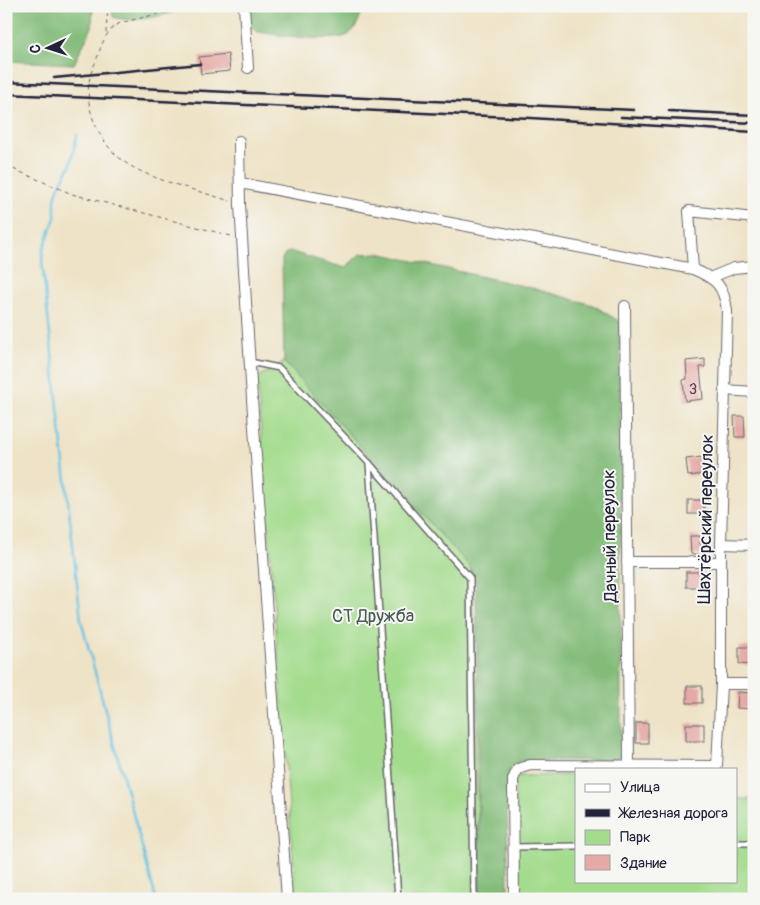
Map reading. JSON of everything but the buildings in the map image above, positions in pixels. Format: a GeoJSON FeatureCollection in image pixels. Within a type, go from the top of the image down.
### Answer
{"type":"FeatureCollection","features":[{"type":"Feature","properties":{"kind":"street"},"geometry":{"type":"LineString","coordinates":[[244,6],[248,68]]}},
{"type":"Feature","properties":{"kind":"street"},"geometry":{"type":"LineString","coordinates":[[239,141],[240,205],[249,362],[287,899]]}},
{"type":"Feature","properties":{"kind":"street"},"geometry":{"type":"LineString","coordinates":[[240,183],[693,269],[712,277],[734,268],[754,266]]}},
{"type":"Feature","properties":{"kind":"street"},"geometry":{"type":"LineString","coordinates":[[693,269],[689,211],[754,218]]}},
{"type":"Feature","properties":{"kind":"street","name":"Шахтёрский переулок"},"geometry":{"type":"LineString","coordinates":[[629,766],[717,766],[721,684],[721,544],[727,311],[722,289],[712,277]]}},
{"type":"Feature","properties":{"kind":"street","name":"Дачный переулок"},"geometry":{"type":"LineString","coordinates":[[624,306],[629,766]]}},
{"type":"Feature","properties":{"kind":"street"},"geometry":{"type":"LineString","coordinates":[[724,390],[754,392]]}},
{"type":"Feature","properties":{"kind":"street"},"geometry":{"type":"LineString","coordinates":[[721,544],[754,545]]}},
{"type":"Feature","properties":{"kind":"street"},"geometry":{"type":"LineString","coordinates":[[627,562],[721,562]]}},
{"type":"Feature","properties":{"kind":"street"},"geometry":{"type":"LineString","coordinates":[[721,684],[754,684]]}},
{"type":"Feature","properties":{"kind":"street"},"geometry":{"type":"LineString","coordinates":[[514,899],[513,779],[518,769],[530,765],[629,766]]}},
{"type":"Feature","properties":{"kind":"lane"},"geometry":{"type":"LineString","coordinates":[[249,362],[279,368],[369,463],[470,578],[474,899]]}},
{"type":"Feature","properties":{"kind":"lane"},"geometry":{"type":"LineString","coordinates":[[369,463],[398,899]]}},
{"type":"Feature","properties":{"kind":"lane"},"geometry":{"type":"LineString","coordinates":[[738,843],[754,843]]}},
{"type":"Feature","properties":{"kind":"lane"},"geometry":{"type":"LineString","coordinates":[[514,847],[575,846]]}},
{"type":"Feature","properties":{"kind":"path"},"geometry":{"type":"LineString","coordinates":[[108,6],[106,34],[90,75],[89,106],[94,122],[110,147],[128,164],[142,171],[240,205]]}},
{"type":"Feature","properties":{"kind":"path"},"geometry":{"type":"LineString","coordinates":[[106,34],[120,23],[190,6]]}},
{"type":"Feature","properties":{"kind":"path"},"geometry":{"type":"LineString","coordinates":[[6,166],[72,194],[242,239]]}},
{"type":"Feature","properties":{"kind":"green space"},"geometry":{"type":"Polygon","coordinates":[[[6,6],[93,6],[92,27],[74,64],[6,61],[6,6]]]}},
{"type":"Feature","properties":{"kind":"green space"},"geometry":{"type":"Polygon","coordinates":[[[111,6],[194,6],[164,15],[133,20],[113,17],[111,6]]]}},
{"type":"Feature","properties":{"kind":"green space"},"geometry":{"type":"Polygon","coordinates":[[[248,6],[363,7],[356,26],[348,35],[318,38],[258,32],[251,27],[248,18],[248,6]]]}},
{"type":"Feature","properties":{"kind":"green space"},"geometry":{"type":"Polygon","coordinates":[[[292,252],[345,268],[360,254],[378,253],[532,288],[593,305],[620,322],[620,757],[609,760],[520,761],[511,768],[507,780],[508,899],[480,899],[476,581],[470,567],[284,362],[282,259],[286,253],[292,252]]]}},
{"type":"Feature","properties":{"kind":"green space","name":"СТ Дружба"},"geometry":{"type":"Polygon","coordinates":[[[284,362],[471,567],[480,899],[296,899],[257,378],[284,362]]]}},
{"type":"Feature","properties":{"kind":"green space"},"geometry":{"type":"Polygon","coordinates":[[[575,775],[575,882],[738,882],[738,799],[754,799],[754,899],[516,899],[515,776],[575,775]]]}},
{"type":"Feature","properties":{"kind":"waterway"},"geometry":{"type":"LineString","coordinates":[[77,135],[70,166],[58,188],[55,199],[55,218],[43,250],[42,261],[81,620],[156,899]]}},
{"type":"Feature","properties":{"kind":"railway"},"geometry":{"type":"LineString","coordinates":[[54,78],[200,64]]}},
{"type":"Feature","properties":{"kind":"railway"},"geometry":{"type":"LineString","coordinates":[[6,82],[634,110]]}},
{"type":"Feature","properties":{"kind":"railway"},"geometry":{"type":"LineString","coordinates":[[6,94],[531,118],[754,132]]}},
{"type":"Feature","properties":{"kind":"railway"},"geometry":{"type":"LineString","coordinates":[[669,111],[754,115]]}},
{"type":"Feature","properties":{"kind":"railway"},"geometry":{"type":"LineString","coordinates":[[621,117],[754,123]]}}]}
